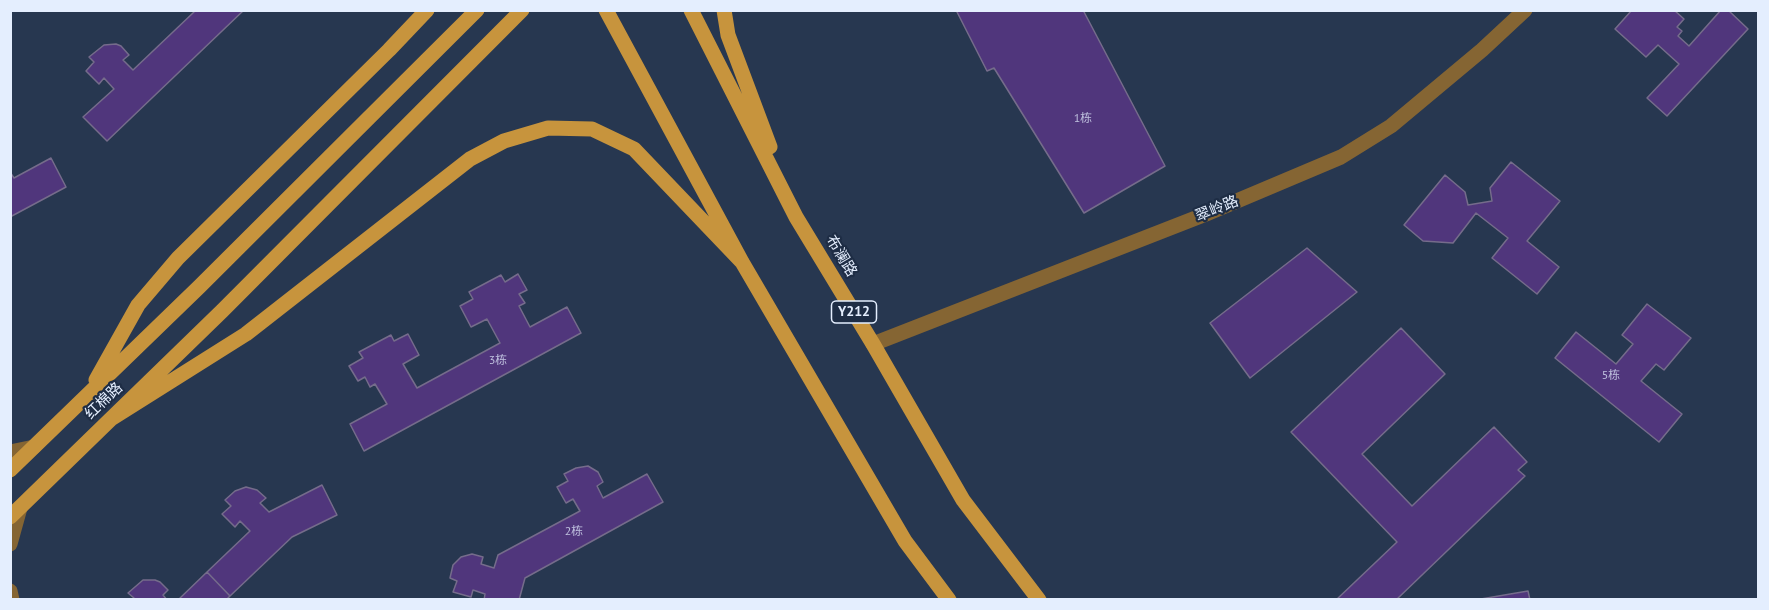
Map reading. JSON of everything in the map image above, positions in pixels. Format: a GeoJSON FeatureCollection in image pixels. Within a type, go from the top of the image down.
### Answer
{"type":"FeatureCollection","features":[{"type":"Feature","properties":{"kind":"main road"},"geometry":{"type":"LineString","coordinates":[[87,396],[138,305],[177,258],[427,10]]}},
{"type":"Feature","properties":{"kind":"main road","name":"红棉路"},"geometry":{"type":"LineString","coordinates":[[10,470],[199,287],[477,10]]}},
{"type":"Feature","properties":{"kind":"main road","name":"红棉路"},"geometry":{"type":"LineString","coordinates":[[15,513],[222,311],[522,10]]}},
{"type":"Feature","properties":{"kind":"main road"},"geometry":{"type":"LineString","coordinates":[[606,10],[742,262],[905,541],[949,600]]}},
{"type":"Feature","properties":{"kind":"main road","name":"布澜路"},"geometry":{"type":"LineString","coordinates":[[691,10],[796,217],[963,500],[1039,600]]}},
{"type":"Feature","properties":{"kind":"main road"},"geometry":{"type":"LineString","coordinates":[[724,10],[728,35],[796,217]]}},
{"type":"Feature","properties":{"kind":"main road"},"geometry":{"type":"LineString","coordinates":[[111,418],[246,334],[470,159],[504,141],[548,128],[592,129],[634,149],[742,262]]}},
{"type":"Feature","properties":{"kind":"street","name":"翠岭路"},"geometry":{"type":"LineString","coordinates":[[873,344],[1206,214],[1341,157],[1391,126],[1482,50],[1525,10]]}},
{"type":"Feature","properties":{"kind":"street"},"geometry":{"type":"LineString","coordinates":[[10,452],[34,447]]}},
{"type":"Feature","properties":{"kind":"street"},"geometry":{"type":"LineString","coordinates":[[10,544],[15,513]]}},
{"type":"Feature","properties":{"kind":"street"},"geometry":{"type":"LineString","coordinates":[[10,591],[12,600]]}},
{"type":"Feature","properties":{"kind":"building"},"geometry":{"type":"Polygon","coordinates":[[[192,10],[244,10],[107,141],[83,117],[114,89],[104,78],[99,84],[86,71],[94,62],[89,57],[104,45],[116,44],[129,55],[123,60],[133,70],[194,12],[192,10]]]}},
{"type":"Feature","properties":{"kind":"building"},"geometry":{"type":"Polygon","coordinates":[[[956,10],[1083,10],[1165,166],[1084,213],[994,68],[987,71],[956,10]]]}},
{"type":"Feature","properties":{"kind":"building"},"geometry":{"type":"Polygon","coordinates":[[[1632,10],[1674,10],[1684,19],[1677,27],[1682,31],[1678,36],[1689,46],[1721,10],[1728,10],[1748,29],[1667,116],[1647,98],[1679,64],[1658,45],[1646,57],[1615,29],[1632,10]]]}},
{"type":"Feature","properties":{"kind":"building"},"geometry":{"type":"Polygon","coordinates":[[[51,158],[66,187],[10,217],[10,172],[14,178],[51,158]]]}},
{"type":"Feature","properties":{"kind":"building"},"geometry":{"type":"Polygon","coordinates":[[[1511,162],[1560,201],[1527,241],[1559,267],[1537,294],[1492,258],[1508,238],[1476,213],[1453,243],[1423,241],[1404,225],[1445,175],[1465,192],[1468,205],[1492,201],[1490,188],[1511,162]]]}},
{"type":"Feature","properties":{"kind":"building"},"geometry":{"type":"Polygon","coordinates":[[[1307,248],[1357,292],[1250,378],[1210,323],[1307,248]]]}},
{"type":"Feature","properties":{"kind":"building"},"geometry":{"type":"Polygon","coordinates":[[[518,274],[527,290],[519,294],[525,303],[519,306],[530,327],[567,307],[581,333],[364,451],[350,424],[387,404],[375,384],[370,387],[365,377],[358,381],[349,366],[363,358],[359,352],[391,335],[394,341],[408,334],[419,355],[403,364],[417,388],[500,343],[487,319],[471,327],[460,306],[473,299],[469,292],[501,275],[505,282],[518,274]]]}},
{"type":"Feature","properties":{"kind":"building"},"geometry":{"type":"Polygon","coordinates":[[[1647,304],[1691,338],[1664,370],[1656,364],[1641,381],[1682,414],[1659,442],[1555,358],[1576,332],[1616,364],[1633,344],[1622,335],[1647,304]]]}},
{"type":"Feature","properties":{"kind":"building"},"geometry":{"type":"Polygon","coordinates":[[[1401,328],[1445,374],[1362,454],[1412,506],[1494,427],[1527,462],[1518,470],[1525,476],[1396,600],[1336,600],[1397,542],[1291,432],[1401,328]]]}},
{"type":"Feature","properties":{"kind":"building"},"geometry":{"type":"Polygon","coordinates":[[[588,466],[598,472],[603,482],[597,486],[603,498],[647,474],[663,502],[525,578],[519,600],[484,600],[485,594],[473,590],[471,597],[453,592],[457,581],[450,578],[453,565],[461,557],[472,554],[483,557],[481,564],[494,568],[498,555],[580,511],[573,499],[566,503],[557,487],[568,481],[564,474],[576,468],[588,466]]]}},
{"type":"Feature","properties":{"kind":"building"},"geometry":{"type":"Polygon","coordinates":[[[322,485],[337,515],[292,537],[230,596],[207,572],[250,531],[240,521],[235,527],[222,514],[231,506],[225,500],[235,491],[246,487],[257,490],[266,498],[260,503],[269,512],[322,485]]]}},
{"type":"Feature","properties":{"kind":"building"},"geometry":{"type":"Polygon","coordinates":[[[207,572],[230,596],[226,600],[178,600],[207,572]]]}},
{"type":"Feature","properties":{"kind":"building"},"geometry":{"type":"Polygon","coordinates":[[[143,580],[160,582],[168,590],[163,595],[167,600],[132,600],[134,598],[128,593],[143,580]]]}},
{"type":"Feature","properties":{"kind":"building"},"geometry":{"type":"Polygon","coordinates":[[[1528,591],[1530,600],[1475,600],[1528,591]]]}}]}
